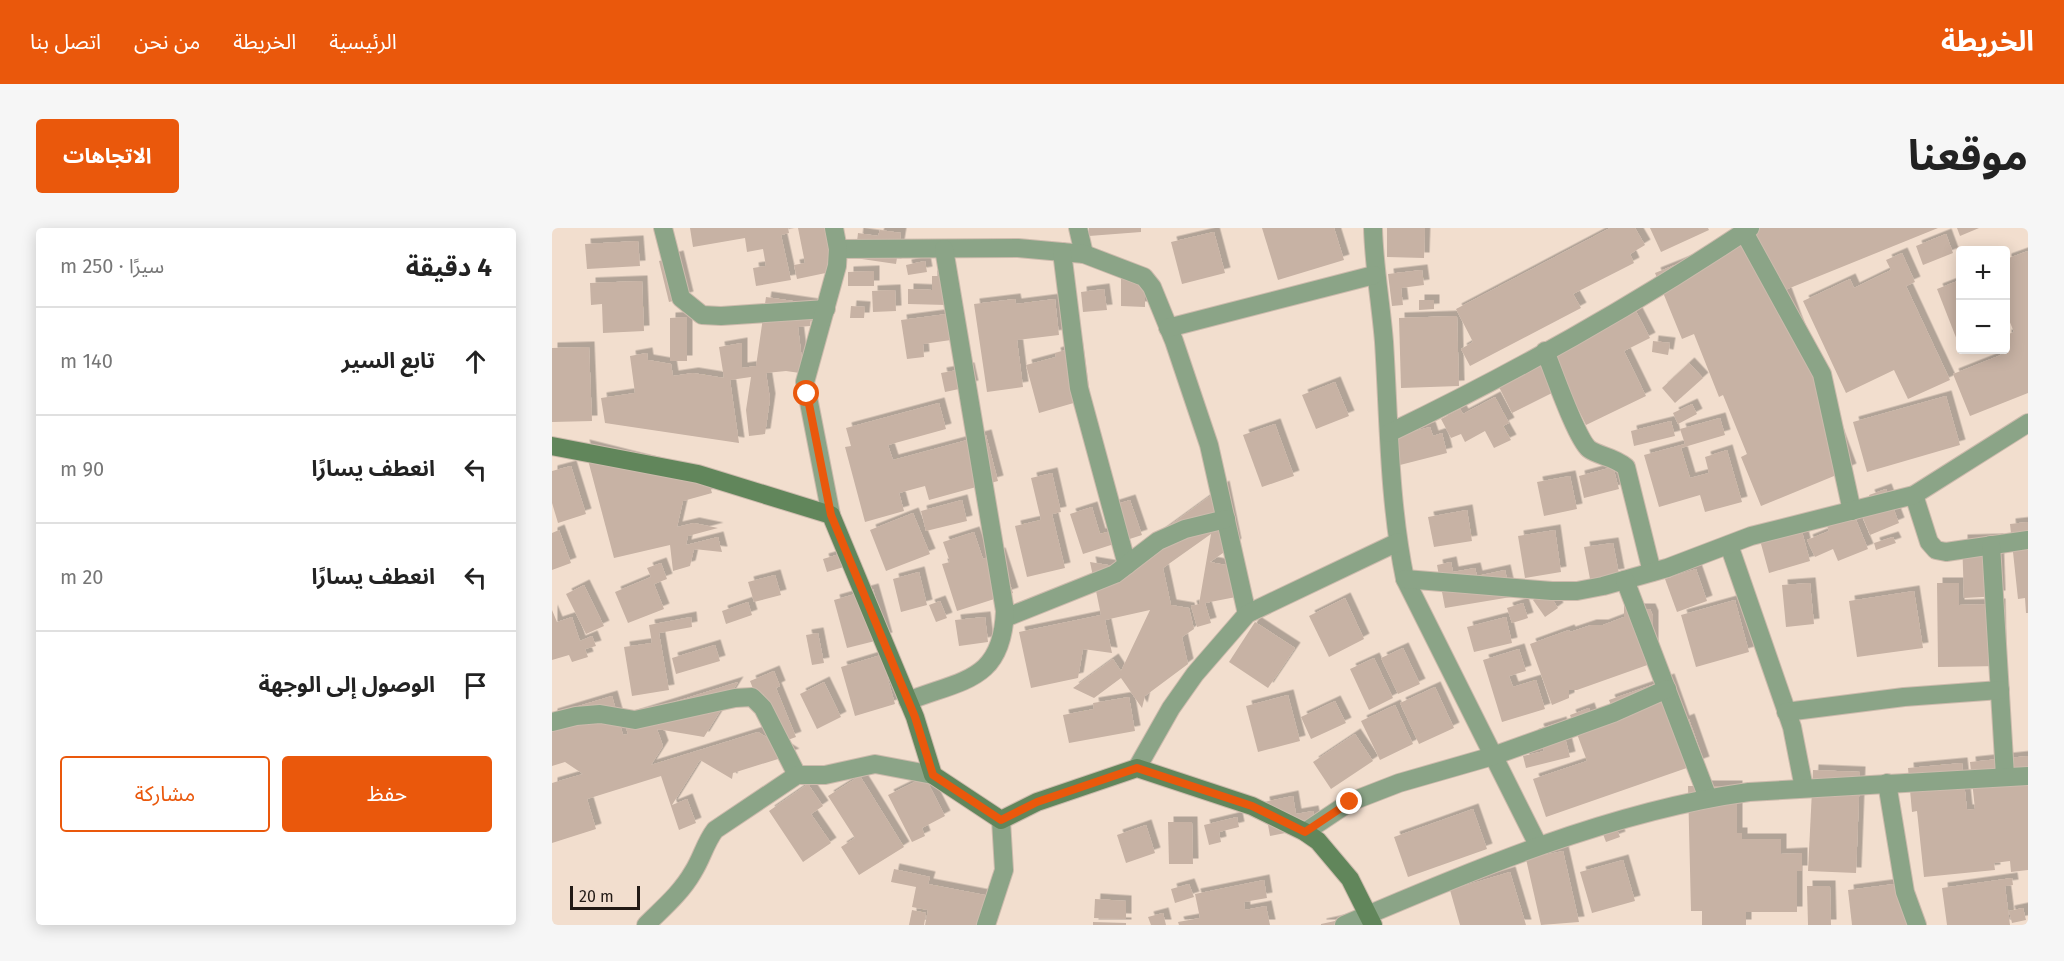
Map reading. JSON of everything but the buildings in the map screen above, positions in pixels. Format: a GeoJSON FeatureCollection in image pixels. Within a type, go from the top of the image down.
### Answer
{"type":"FeatureCollection","features":[{"type":"Feature","properties":{"kind":"street"},"geometry":{"type":"LineString","coordinates":[[663,228],[681,298],[702,315],[721,316],[826,309]]}},
{"type":"Feature","properties":{"kind":"street"},"geometry":{"type":"LineString","coordinates":[[834,228],[838,249],[837,266],[805,382],[831,515],[908,701],[933,775]]}},
{"type":"Feature","properties":{"kind":"street"},"geometry":{"type":"LineString","coordinates":[[1078,228],[1084,254]]}},
{"type":"Feature","properties":{"kind":"street"},"geometry":{"type":"LineString","coordinates":[[1373,228],[1374,275],[1384,339],[1398,542],[1405,579],[1538,845]]}},
{"type":"Feature","properties":{"kind":"street"},"geometry":{"type":"LineString","coordinates":[[1389,433],[1458,400],[1673,280],[1747,230],[1822,374],[1852,511]]}},
{"type":"Feature","properties":{"kind":"street"},"geometry":{"type":"LineString","coordinates":[[838,249],[1018,248],[1084,254],[1144,277],[1152,287],[1168,328],[1209,445],[1247,614]]}},
{"type":"Feature","properties":{"kind":"street"},"geometry":{"type":"LineString","coordinates":[[908,701],[984,671],[1000,649],[1005,618],[944,249]]}},
{"type":"Feature","properties":{"kind":"street"},"geometry":{"type":"LineString","coordinates":[[1062,252],[1079,388],[1127,565]]}},
{"type":"Feature","properties":{"kind":"street"},"geometry":{"type":"LineString","coordinates":[[1168,328],[1374,275]]}},
{"type":"Feature","properties":{"kind":"street"},"geometry":{"type":"LineString","coordinates":[[1545,351],[1580,435],[1589,449],[1619,460],[1626,467],[1652,572]]}},
{"type":"Feature","properties":{"kind":"street"},"geometry":{"type":"LineString","coordinates":[[1405,579],[1577,591],[1625,580],[1751,536],[1914,495],[2028,423]]}},
{"type":"Feature","properties":{"kind":"street"},"geometry":{"type":"LineString","coordinates":[[552,446],[698,474],[831,515]]}},
{"type":"Feature","properties":{"kind":"street"},"geometry":{"type":"LineString","coordinates":[[1914,495],[1929,542],[1936,550],[1946,552],[2028,540]]}},
{"type":"Feature","properties":{"kind":"street"},"geometry":{"type":"LineString","coordinates":[[1005,618],[1115,574],[1158,541],[1185,529],[1226,519]]}},
{"type":"Feature","properties":{"kind":"street"},"geometry":{"type":"LineString","coordinates":[[1137,768],[1171,708],[1195,674],[1247,614],[1398,542]]}},
{"type":"Feature","properties":{"kind":"street"},"geometry":{"type":"LineString","coordinates":[[1729,544],[1786,712],[1804,788]]}},
{"type":"Feature","properties":{"kind":"street"},"geometry":{"type":"LineString","coordinates":[[1991,545],[2005,776]]}},
{"type":"Feature","properties":{"kind":"street"},"geometry":{"type":"LineString","coordinates":[[1625,580],[1708,798]]}},
{"type":"Feature","properties":{"kind":"street"},"geometry":{"type":"LineString","coordinates":[[1305,832],[1350,802],[1399,783],[1493,756],[1613,713],[1667,689]]}},
{"type":"Feature","properties":{"kind":"street"},"geometry":{"type":"LineString","coordinates":[[1786,712],[1904,697],[2000,690]]}},
{"type":"Feature","properties":{"kind":"street"},"geometry":{"type":"LineString","coordinates":[[552,722],[576,716],[600,714],[634,720],[735,698],[752,697],[763,708],[797,775]]}},
{"type":"Feature","properties":{"kind":"street"},"geometry":{"type":"LineString","coordinates":[[646,925],[676,896],[694,870],[706,842],[715,830],[797,775],[825,776],[875,764],[933,775],[1001,820]]}},
{"type":"Feature","properties":{"kind":"street"},"geometry":{"type":"LineString","coordinates":[[1001,820],[1037,802],[1137,768],[1252,806],[1305,832],[1318,841],[1350,879],[1370,920]]}},
{"type":"Feature","properties":{"kind":"street"},"geometry":{"type":"LineString","coordinates":[[1344,925],[1370,920],[1538,845],[1708,798],[1804,788],[2028,776]]}},
{"type":"Feature","properties":{"kind":"street"},"geometry":{"type":"LineString","coordinates":[[1887,783],[1905,892],[1917,925]]}},
{"type":"Feature","properties":{"kind":"street"},"geometry":{"type":"LineString","coordinates":[[986,925],[1004,870],[1001,820]]}},
{"type":"Feature","properties":{"kind":"route"},"geometry":{"type":"LineString","coordinates":[[807,394],[831,515],[915,717],[933,775],[1001,820],[1037,802],[1137,768],[1252,806],[1305,832],[1350,802]]}}]}
